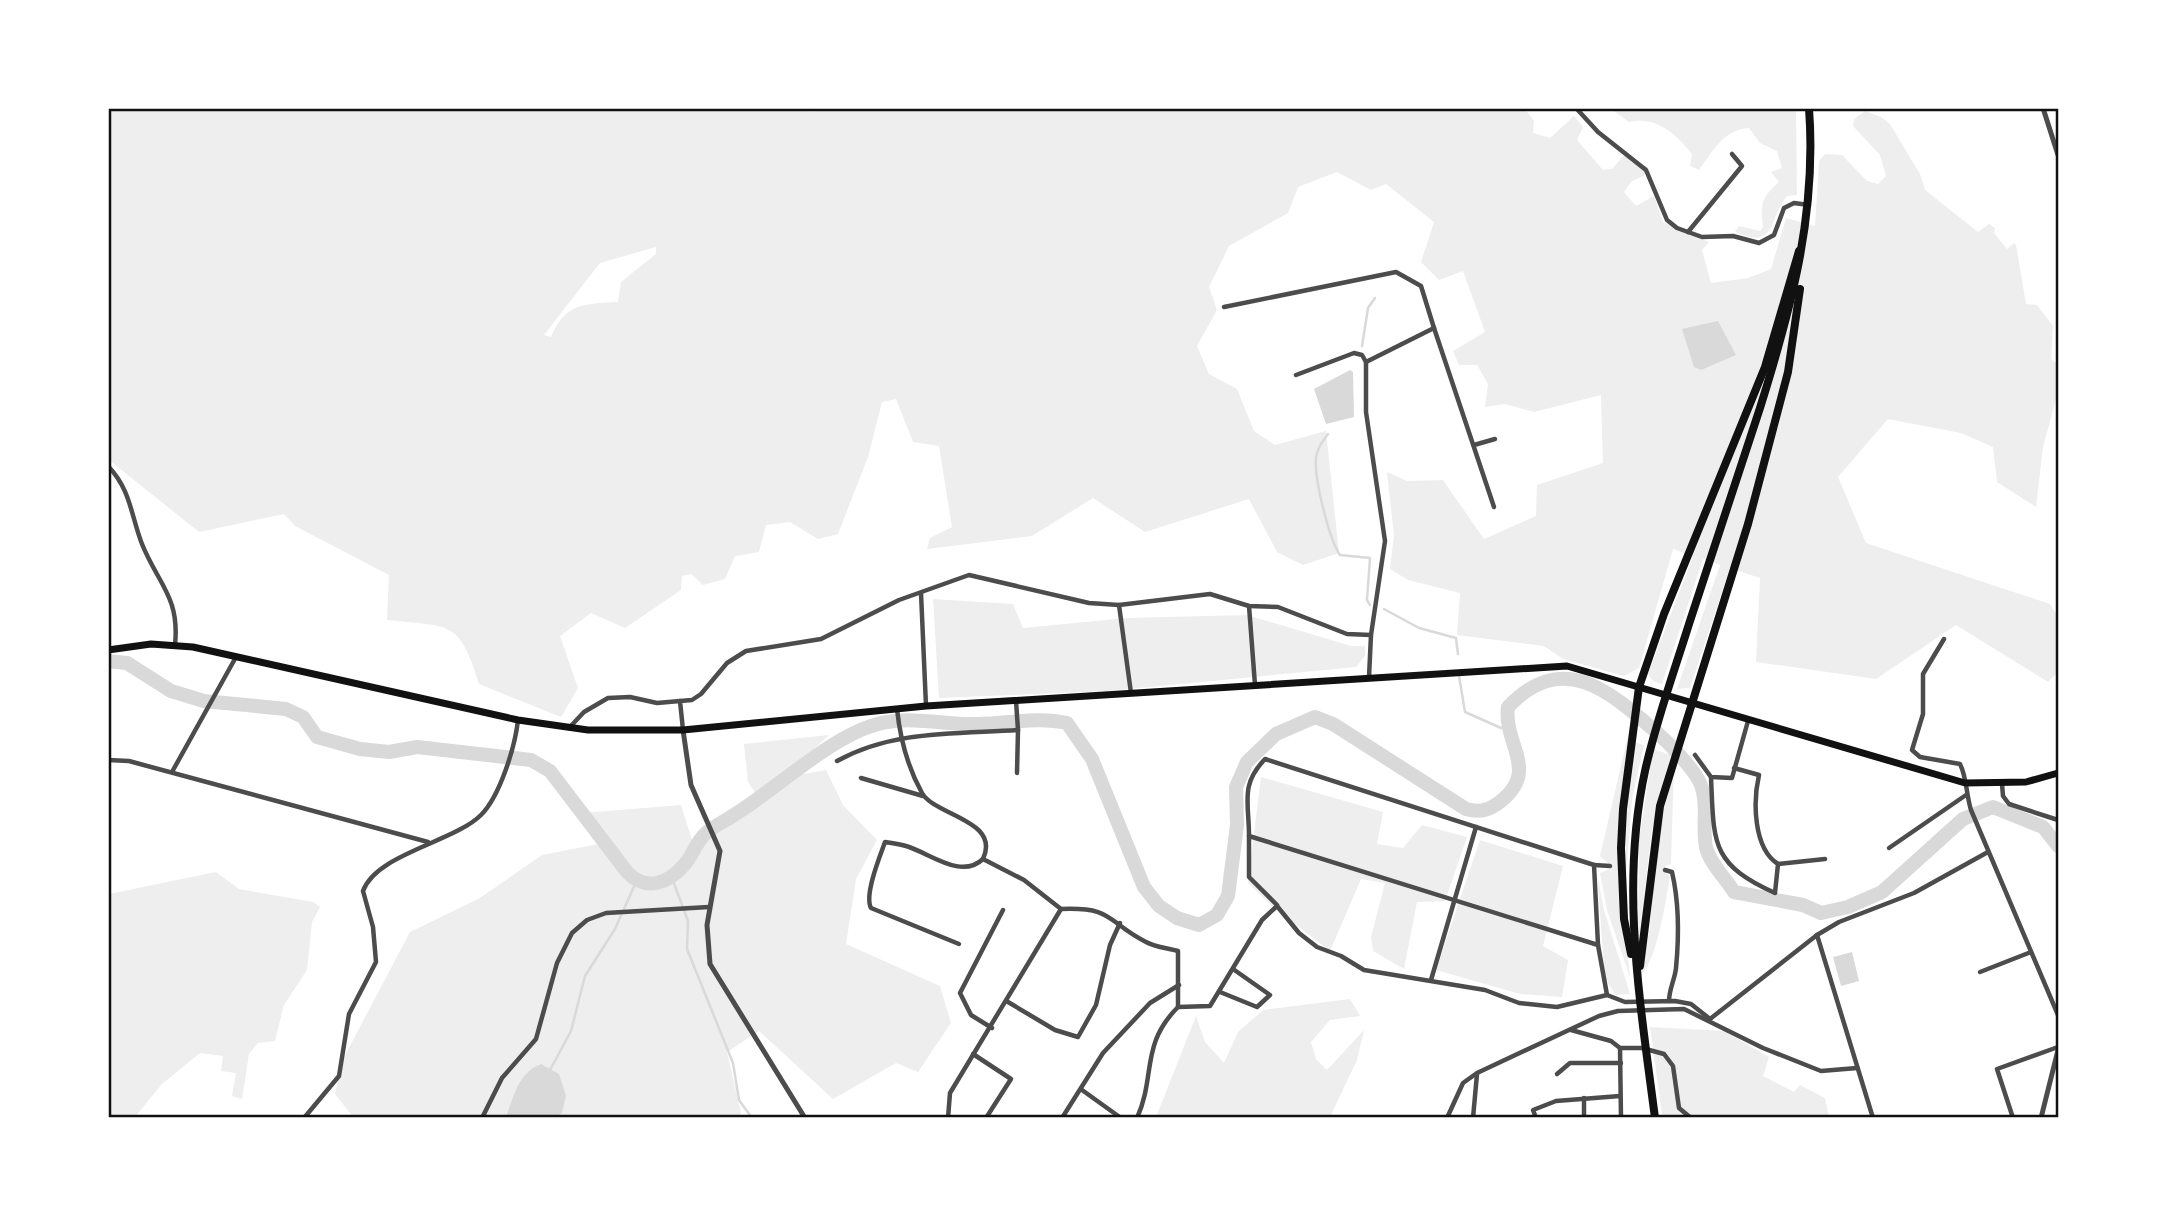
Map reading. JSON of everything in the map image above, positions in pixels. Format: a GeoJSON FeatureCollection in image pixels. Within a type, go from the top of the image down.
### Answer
{"type":"FeatureCollection","features":[{"type":"Feature","properties":{"kind":"highway"},"geometry":{"type":"LineString","coordinates":[[1667,686],[1784,331],[1800,269],[1807,205],[1807,108]]}},
{"type":"Feature","properties":{"kind":"highway"},"geometry":{"type":"LineString","coordinates":[[1631,954],[1630,853],[1638,789],[1667,686],[1772,358],[1807,205]]}},
{"type":"Feature","properties":{"kind":"highway"},"geometry":{"type":"LineString","coordinates":[[1652,1118],[1625,919],[1621,848],[1639,687],[1664,614],[1765,367],[1798,251]]}},
{"type":"Feature","properties":{"kind":"highway"},"geometry":{"type":"LineString","coordinates":[[1637,971],[1646,927],[1654,832],[1677,746],[1748,524],[1784,385],[1802,275],[1800,269]]}},
{"type":"Feature","properties":{"kind":"highway"},"geometry":{"type":"LineString","coordinates":[[1637,993],[1633,871],[1649,747]]}},
{"type":"Feature","properties":{"kind":"main road"},"geometry":{"type":"LineString","coordinates":[[108,650],[139,645],[175,645],[569,729],[683,730],[897,711],[926,706],[1016,703],[1131,693],[1567,666],[1965,783],[2002,784],[2059,773]]}},
{"type":"Feature","properties":{"kind":"street"},"geometry":{"type":"LineString","coordinates":[[1576,108],[1598,132],[1646,170],[1667,220],[1688,232],[1702,237],[1733,236],[1759,243],[1774,235],[1784,208],[1794,203],[1807,205]]}},
{"type":"Feature","properties":{"kind":"street"},"geometry":{"type":"LineString","coordinates":[[2043,108],[2059,155]]}},
{"type":"Feature","properties":{"kind":"street"},"geometry":{"type":"LineString","coordinates":[[1688,232],[1742,166],[1732,153]]}},
{"type":"Feature","properties":{"kind":"street"},"geometry":{"type":"LineString","coordinates":[[1224,307],[1396,272],[1421,286],[1494,507]]}},
{"type":"Feature","properties":{"kind":"street"},"geometry":{"type":"LineString","coordinates":[[1366,362],[1434,328]]}},
{"type":"Feature","properties":{"kind":"street"},"geometry":{"type":"LineString","coordinates":[[1296,375],[1354,353],[1366,362]]}},
{"type":"Feature","properties":{"kind":"street"},"geometry":{"type":"LineString","coordinates":[[1366,362],[1366,412],[1385,541],[1371,635],[1370,677]]}},
{"type":"Feature","properties":{"kind":"street"},"geometry":{"type":"LineString","coordinates":[[1474,446],[1494,439]]}},
{"type":"Feature","properties":{"kind":"street"},"geometry":{"type":"LineString","coordinates":[[108,466],[126,488],[141,542],[172,600],[177,618],[175,645]]}},
{"type":"Feature","properties":{"kind":"street"},"geometry":{"type":"LineString","coordinates":[[569,729],[584,712],[608,698],[630,697],[657,703],[692,700],[701,694],[727,663],[746,651],[821,639],[850,622],[970,575],[1089,603],[1119,605],[1210,594],[1249,606],[1278,607],[1347,634],[1371,635]]}},
{"type":"Feature","properties":{"kind":"street"},"geometry":{"type":"LineString","coordinates":[[921,593],[926,706]]}},
{"type":"Feature","properties":{"kind":"street"},"geometry":{"type":"LineString","coordinates":[[1119,605],[1131,693]]}},
{"type":"Feature","properties":{"kind":"street"},"geometry":{"type":"LineString","coordinates":[[1249,606],[1255,685]]}},
{"type":"Feature","properties":{"kind":"street"},"geometry":{"type":"LineString","coordinates":[[1944,639],[1923,674],[1923,715],[1912,750],[1920,757],[1960,764],[1966,775],[1966,795],[1971,810],[2059,1015]]}},
{"type":"Feature","properties":{"kind":"street"},"geometry":{"type":"LineString","coordinates":[[172,772],[236,657]]}},
{"type":"Feature","properties":{"kind":"street"},"geometry":{"type":"LineString","coordinates":[[680,701],[691,785],[716,836],[720,851],[709,907],[706,940],[710,964],[805,1118]]}},
{"type":"Feature","properties":{"kind":"street"},"geometry":{"type":"LineString","coordinates":[[1016,703],[1017,773]]}},
{"type":"Feature","properties":{"kind":"street"},"geometry":{"type":"LineString","coordinates":[[897,711],[900,735],[923,796]]}},
{"type":"Feature","properties":{"kind":"street"},"geometry":{"type":"LineString","coordinates":[[303,1118],[339,1076],[349,1014],[376,962],[373,927],[363,891],[365,886],[374,875],[429,842],[451,834],[480,817],[489,804],[512,751],[518,720]]}},
{"type":"Feature","properties":{"kind":"street"},"geometry":{"type":"LineString","coordinates":[[1711,777],[1732,778],[1748,721]]}},
{"type":"Feature","properties":{"kind":"street"},"geometry":{"type":"LineString","coordinates":[[837,761],[856,750],[900,735],[1018,728]]}},
{"type":"Feature","properties":{"kind":"street"},"geometry":{"type":"LineString","coordinates":[[1695,755],[1711,777],[1714,836],[1732,867],[1744,879],[1775,893],[1778,864]]}},
{"type":"Feature","properties":{"kind":"street"},"geometry":{"type":"LineString","coordinates":[[1611,866],[1594,864],[1265,759],[1250,775],[1247,789],[1249,877],[1299,933],[1317,947],[1341,956],[1364,970],[1485,990],[1519,1003],[1557,1007],[1607,995],[1625,1002],[1669,1001],[1691,1004],[1710,1019]]}},
{"type":"Feature","properties":{"kind":"street"},"geometry":{"type":"LineString","coordinates":[[108,760],[129,761],[429,842]]}},
{"type":"Feature","properties":{"kind":"street"},"geometry":{"type":"LineString","coordinates":[[1734,768],[1759,775],[1755,793],[1755,814],[1770,859],[1778,864],[1825,859]]}},
{"type":"Feature","properties":{"kind":"street"},"geometry":{"type":"LineString","coordinates":[[861,778],[923,796],[976,828],[985,844],[983,859]]}},
{"type":"Feature","properties":{"kind":"street"},"geometry":{"type":"LineString","coordinates":[[2002,784],[2003,796],[2009,804],[2059,820]]}},
{"type":"Feature","properties":{"kind":"street"},"geometry":{"type":"LineString","coordinates":[[1889,848],[1966,795]]}},
{"type":"Feature","properties":{"kind":"street"},"geometry":{"type":"LineString","coordinates":[[1431,980],[1476,827]]}},
{"type":"Feature","properties":{"kind":"street"},"geometry":{"type":"LineString","coordinates":[[1249,836],[1598,945]]}},
{"type":"Feature","properties":{"kind":"street"},"geometry":{"type":"LineString","coordinates":[[959,944],[871,908],[869,895],[878,861],[885,842],[907,846],[954,866],[968,867],[983,859]]}},
{"type":"Feature","properties":{"kind":"street"},"geometry":{"type":"LineString","coordinates":[[1710,1019],[1817,935],[1839,922],[1914,893],[1988,852]]}},
{"type":"Feature","properties":{"kind":"street"},"geometry":{"type":"LineString","coordinates":[[983,859],[1024,880],[1061,909],[1091,908],[1120,923],[1146,942],[1178,951],[1178,1007],[1161,1024],[1147,1064],[1137,1118]]}},
{"type":"Feature","properties":{"kind":"street"},"geometry":{"type":"LineString","coordinates":[[1594,864],[1598,945],[1607,995]]}},
{"type":"Feature","properties":{"kind":"street"},"geometry":{"type":"LineString","coordinates":[[1665,870],[1672,872],[1675,884],[1677,922],[1676,971],[1669,1001]]}},
{"type":"Feature","properties":{"kind":"street"},"geometry":{"type":"LineString","coordinates":[[1178,1007],[1210,1006],[1262,920],[1277,906]]}},
{"type":"Feature","properties":{"kind":"street"},"geometry":{"type":"LineString","coordinates":[[482,1118],[502,1078],[536,1039],[563,945],[572,933],[587,920],[617,913],[709,907]]}},
{"type":"Feature","properties":{"kind":"street"},"geometry":{"type":"LineString","coordinates":[[948,1117],[950,1093],[1008,1002],[1061,909]]}},
{"type":"Feature","properties":{"kind":"street"},"geometry":{"type":"LineString","coordinates":[[992,1028],[971,1015],[960,993],[1003,910]]}},
{"type":"Feature","properties":{"kind":"street"},"geometry":{"type":"LineString","coordinates":[[1008,1002],[1055,1030],[1079,1037],[1096,1005],[1110,945],[1120,923]]}},
{"type":"Feature","properties":{"kind":"street"},"geometry":{"type":"LineString","coordinates":[[1817,935],[1873,1118]]}},
{"type":"Feature","properties":{"kind":"street"},"geometry":{"type":"LineString","coordinates":[[1980,972],[2031,952]]}},
{"type":"Feature","properties":{"kind":"street"},"geometry":{"type":"LineString","coordinates":[[1220,991],[1257,1007],[1270,995],[1233,969]]}},
{"type":"Feature","properties":{"kind":"street"},"geometry":{"type":"LineString","coordinates":[[1062,1118],[1103,1053],[1150,1003],[1180,985]]}},
{"type":"Feature","properties":{"kind":"street"},"geometry":{"type":"LineString","coordinates":[[1447,1118],[1463,1083],[1477,1073],[1599,1016],[1618,1011],[1684,1009],[1710,1019],[1763,1048],[1821,1071],[1857,1069]]}},
{"type":"Feature","properties":{"kind":"street"},"geometry":{"type":"LineString","coordinates":[[1571,1030],[1611,1041],[1620,1048],[1644,1049],[1664,1054],[1673,1066],[1679,1108],[1691,1118]]}},
{"type":"Feature","properties":{"kind":"street"},"geometry":{"type":"LineString","coordinates":[[1620,1048],[1621,1118]]}},
{"type":"Feature","properties":{"kind":"street"},"geometry":{"type":"LineString","coordinates":[[2013,1118],[1997,1069],[2059,1048]]}},
{"type":"Feature","properties":{"kind":"street"},"geometry":{"type":"LineString","coordinates":[[2042,1118],[2059,1048]]}},
{"type":"Feature","properties":{"kind":"street"},"geometry":{"type":"LineString","coordinates":[[973,1054],[1012,1079],[986,1118]]}},
{"type":"Feature","properties":{"kind":"street"},"geometry":{"type":"LineString","coordinates":[[1557,1074],[1570,1063],[1621,1063]]}},
{"type":"Feature","properties":{"kind":"street"},"geometry":{"type":"LineString","coordinates":[[1473,1118],[1477,1073]]}},
{"type":"Feature","properties":{"kind":"street"},"geometry":{"type":"LineString","coordinates":[[1082,1090],[1121,1118]]}},
{"type":"Feature","properties":{"kind":"street"},"geometry":{"type":"LineString","coordinates":[[1536,1118],[1533,1110],[1556,1101],[1620,1096]]}},
{"type":"Feature","properties":{"kind":"street"},"geometry":{"type":"LineString","coordinates":[[1584,1098],[1584,1118]]}},
{"type":"Feature","properties":{"kind":"shaded area"},"geometry":{"type":"Polygon","coordinates":[[[810,108],[813,112],[818,108],[1525,109],[1534,121],[1533,133],[1550,138],[1574,116],[1583,127],[1577,140],[1603,170],[1612,169],[1624,155],[1648,167],[1650,173],[1632,181],[1624,192],[1636,206],[1654,196],[1663,222],[1709,242],[1702,250],[1711,283],[1748,278],[1771,269],[1786,218],[1815,226],[1819,161],[1825,154],[1842,155],[1867,181],[1878,184],[1886,176],[1880,155],[1853,126],[1854,119],[1865,111],[1890,124],[1920,174],[1925,190],[1978,232],[1989,224],[1995,228],[1994,233],[2007,249],[2014,243],[2016,245],[2026,304],[2037,305],[2053,326],[2051,359],[2058,365],[2058,392],[2043,447],[2036,507],[1997,482],[1993,447],[1961,433],[1888,419],[1838,477],[1866,543],[2050,604],[2058,617],[2058,672],[2048,682],[1956,625],[1876,679],[1756,662],[1760,578],[1730,568],[1690,688],[1677,689],[1720,565],[1703,559],[1662,684],[1653,681],[1648,674],[1693,556],[1673,549],[1639,668],[1624,676],[1563,659],[1544,646],[1457,635],[1460,593],[1408,580],[1390,569],[1394,535],[1387,472],[1407,481],[1443,480],[1484,539],[1536,516],[1537,485],[1603,463],[1601,395],[1534,412],[1505,404],[1485,407],[1488,384],[1477,365],[1459,365],[1453,351],[1485,332],[1463,271],[1439,280],[1421,262],[1434,222],[1386,184],[1371,190],[1337,172],[1298,187],[1288,213],[1229,246],[1209,287],[1217,310],[1197,346],[1209,374],[1237,389],[1254,431],[1275,445],[1326,431],[1339,553],[1303,565],[1277,552],[1249,499],[1145,532],[1093,498],[1032,536],[927,549],[930,538],[952,527],[939,446],[913,442],[896,399],[882,402],[868,457],[838,534],[818,539],[790,522],[766,525],[759,552],[735,556],[725,579],[703,585],[691,574],[682,576],[681,590],[625,628],[591,613],[560,636],[578,688],[561,717],[479,684],[465,647],[449,630],[438,626],[387,620],[389,575],[295,526],[284,514],[199,532],[109,460],[108,109],[810,108]],[[656,247],[600,263],[544,335],[551,337],[563,317],[577,308],[618,302],[621,282],[656,254],[656,247]]]}},
{"type":"Feature","properties":{"kind":"shaded area"},"geometry":{"type":"Polygon","coordinates":[[[1611,109],[1796,109],[1797,195],[1787,196],[1765,235],[1749,237],[1735,232],[1739,226],[1760,231],[1763,227],[1763,202],[1779,182],[1771,172],[1782,168],[1777,151],[1760,143],[1749,128],[1740,130],[1725,137],[1699,170],[1690,166],[1692,154],[1665,128],[1648,122],[1629,122],[1611,109]]]}},
{"type":"Feature","properties":{"kind":"shaded area"},"geometry":{"type":"Polygon","coordinates":[[[1718,321],[1736,355],[1701,370],[1694,367],[1682,329],[1718,321]]]}},
{"type":"Feature","properties":{"kind":"shaded area"},"geometry":{"type":"Polygon","coordinates":[[[1350,370],[1353,372],[1354,417],[1326,424],[1314,389],[1350,370]]]}},
{"type":"Feature","properties":{"kind":"shaded area"},"geometry":{"type":"Polygon","coordinates":[[[933,599],[1013,604],[1023,628],[1127,618],[1247,615],[1351,646],[1365,646],[1365,656],[1356,667],[1108,691],[939,698],[933,599]]]}},
{"type":"Feature","properties":{"kind":"shaded area"},"geometry":{"type":"Polygon","coordinates":[[[1630,727],[1620,810],[1618,876],[1630,977],[1607,910],[1600,873],[1610,869],[1610,865],[1600,856],[1630,727]]]}},
{"type":"Feature","properties":{"kind":"shaded area"},"geometry":{"type":"Polygon","coordinates":[[[829,735],[772,788],[792,776],[826,770],[843,805],[877,840],[856,879],[846,944],[940,986],[951,1023],[918,1072],[896,1063],[833,1099],[759,1031],[727,1052],[741,1113],[739,1117],[353,1117],[335,1094],[343,1059],[410,932],[480,898],[542,855],[604,843],[582,813],[681,805],[692,840],[758,797],[748,782],[744,744],[829,735]]]}},
{"type":"Feature","properties":{"kind":"shaded area"},"geometry":{"type":"Polygon","coordinates":[[[1634,742],[1644,745],[1632,799],[1625,888],[1627,800],[1634,742]]]}},
{"type":"Feature","properties":{"kind":"shaded area"},"geometry":{"type":"Polygon","coordinates":[[[1653,749],[1671,755],[1652,829],[1638,949],[1639,840],[1653,749]]]}},
{"type":"Feature","properties":{"kind":"shaded area"},"geometry":{"type":"Polygon","coordinates":[[[1674,764],[1671,864],[1665,866],[1665,873],[1670,876],[1652,957],[1641,975],[1650,927],[1657,834],[1674,764]]]}},
{"type":"Feature","properties":{"kind":"shaded area"},"geometry":{"type":"Polygon","coordinates":[[[1261,777],[1383,812],[1377,844],[1403,848],[1422,825],[1467,837],[1445,901],[1417,902],[1404,969],[1373,951],[1371,937],[1385,883],[1361,879],[1330,951],[1273,907],[1248,883],[1261,777]]]}},
{"type":"Feature","properties":{"kind":"shaded area"},"geometry":{"type":"Polygon","coordinates":[[[1480,840],[1563,866],[1543,946],[1568,960],[1562,997],[1520,994],[1436,970],[1480,840]]]}},
{"type":"Feature","properties":{"kind":"shaded area"},"geometry":{"type":"Polygon","coordinates":[[[216,872],[239,889],[313,902],[320,907],[312,922],[307,970],[284,1005],[275,1041],[258,1043],[249,1054],[242,1099],[232,1096],[236,1073],[221,1071],[223,1056],[200,1053],[162,1084],[135,1117],[109,1117],[109,894],[216,872]]]}},
{"type":"Feature","properties":{"kind":"shaded area"},"geometry":{"type":"Polygon","coordinates":[[[1597,873],[1604,910],[1630,994],[1615,995],[1605,978],[1597,873]]]}},
{"type":"Feature","properties":{"kind":"shaded area"},"geometry":{"type":"Polygon","coordinates":[[[1852,952],[1859,981],[1841,986],[1833,957],[1852,952]]]}},
{"type":"Feature","properties":{"kind":"shaded area"},"geometry":{"type":"Polygon","coordinates":[[[1350,999],[1360,1016],[1330,1020],[1311,1042],[1316,1059],[1327,1070],[1364,1030],[1357,1060],[1330,1117],[1156,1117],[1196,1016],[1205,1042],[1224,1063],[1238,1032],[1263,1010],[1350,999]]]}},
{"type":"Feature","properties":{"kind":"shaded area"},"geometry":{"type":"Polygon","coordinates":[[[1650,1027],[1724,1031],[1769,1057],[1763,1076],[1794,1092],[1800,1085],[1825,1098],[1829,1117],[1672,1118],[1662,1114],[1650,1027]]]}},
{"type":"Feature","properties":{"kind":"shaded area"},"geometry":{"type":"Polygon","coordinates":[[[541,1064],[559,1074],[566,1096],[562,1113],[555,1117],[506,1117],[522,1079],[541,1064]]]}},
{"type":"Feature","properties":{"kind":"waterway"},"geometry":{"type":"LineString","coordinates":[[1362,346],[1368,308],[1375,298]]}},
{"type":"Feature","properties":{"kind":"waterway"},"geometry":{"type":"LineString","coordinates":[[1328,434],[1316,458],[1323,508],[1340,555],[1370,558],[1367,600],[1370,605]]}},
{"type":"Feature","properties":{"kind":"waterway"},"geometry":{"type":"LineString","coordinates":[[1384,609],[1419,628],[1456,638],[1458,654]]}},
{"type":"Feature","properties":{"kind":"waterway"},"geometry":{"type":"LineString","coordinates":[[108,661],[127,663],[171,691],[204,701],[286,709],[303,717],[317,737],[360,749],[389,752],[417,747],[531,760],[550,771],[627,872],[649,884],[664,881],[678,871],[709,830],[754,802],[830,747],[868,727],[909,720],[965,724],[1056,721],[1067,723],[1092,759],[1144,887],[1159,906],[1177,918],[1199,925],[1217,915],[1228,896],[1237,825],[1236,787],[1247,762],[1276,734],[1315,717],[1333,724],[1466,809],[1485,810],[1501,801],[1512,790],[1518,778],[1519,767],[1510,733],[1508,707],[1528,690],[1547,681],[1566,679],[1584,682],[1602,690],[1660,735],[1688,765],[1699,781],[1704,795],[1708,853],[1734,892],[1803,905],[1821,913],[1848,907],[1882,892],[1963,819],[1993,807],[2043,827],[2058,846]]}},
{"type":"Feature","properties":{"kind":"waterway"},"geometry":{"type":"LineString","coordinates":[[1459,676],[1465,712],[1501,728],[1509,726]]}},
{"type":"Feature","properties":{"kind":"waterway"},"geometry":{"type":"LineString","coordinates":[[672,878],[688,921],[687,949],[733,1063],[739,1100],[752,1118]]}},
{"type":"Feature","properties":{"kind":"waterway"},"geometry":{"type":"LineString","coordinates":[[550,1070],[571,1031],[585,976],[615,929],[636,882]]}}]}
